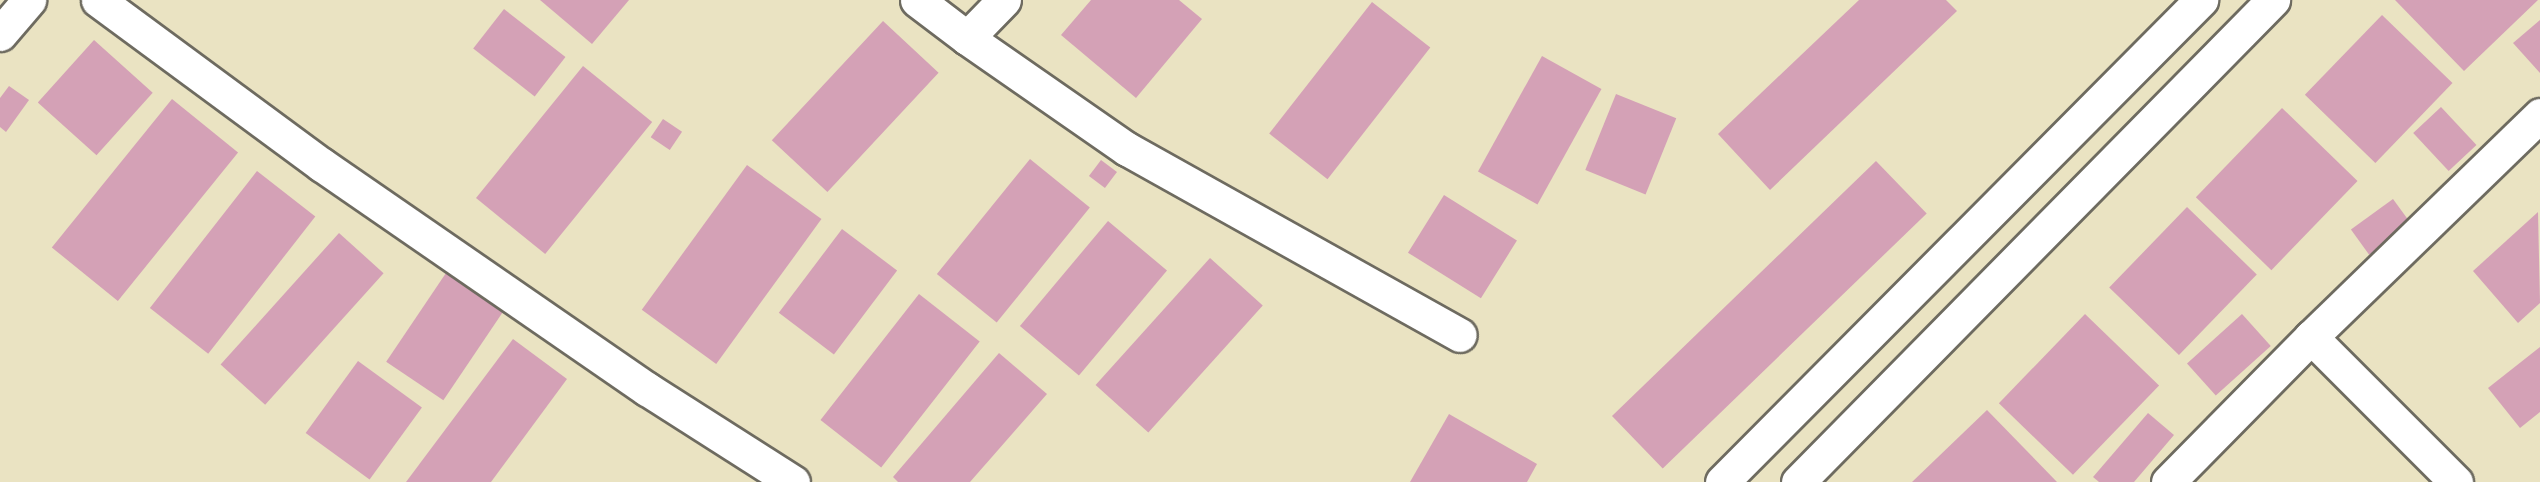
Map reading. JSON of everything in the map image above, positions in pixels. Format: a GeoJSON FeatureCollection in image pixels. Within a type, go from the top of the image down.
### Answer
{"type":"FeatureCollection","features":[{"type":"Feature","properties":{"kind":"street"},"geometry":{"type":"LineString","coordinates":[[0,34],[29,0]]}},
{"type":"Feature","properties":{"kind":"street"},"geometry":{"type":"LineString","coordinates":[[98,0],[332,172],[647,389],[793,482]]}},
{"type":"Feature","properties":{"kind":"street"},"geometry":{"type":"LineString","coordinates":[[917,0],[967,38],[1127,149],[1460,335]]}},
{"type":"Feature","properties":{"kind":"street"},"geometry":{"type":"LineString","coordinates":[[967,38],[1004,0]]}},
{"type":"Feature","properties":{"kind":"street"},"geometry":{"type":"LineString","coordinates":[[1722,482],[2201,0]]}},
{"type":"Feature","properties":{"kind":"street"},"geometry":{"type":"LineString","coordinates":[[1798,482],[2273,0]]}},
{"type":"Feature","properties":{"kind":"street"},"geometry":{"type":"LineString","coordinates":[[2168,482],[2311,337],[2540,115]]}},
{"type":"Feature","properties":{"kind":"street"},"geometry":{"type":"LineString","coordinates":[[2311,337],[2456,482]]}},
{"type":"Feature","properties":{"kind":"building"},"geometry":{"type":"Polygon","coordinates":[[[540,0],[629,0],[592,44],[540,0]]]}},
{"type":"Feature","properties":{"kind":"building"},"geometry":{"type":"Polygon","coordinates":[[[1091,0],[1179,0],[1202,19],[1136,98],[1061,35],[1091,0]]]}},
{"type":"Feature","properties":{"kind":"building"},"geometry":{"type":"Polygon","coordinates":[[[1859,0],[1946,0],[1957,11],[1770,190],[1718,134],[1859,0]]]}},
{"type":"Feature","properties":{"kind":"building"},"geometry":{"type":"Polygon","coordinates":[[[2395,0],[2538,0],[2464,71],[2395,0]]]}},
{"type":"Feature","properties":{"kind":"building"},"geometry":{"type":"Polygon","coordinates":[[[1372,2],[1430,48],[1327,179],[1269,134],[1372,2]]]}},
{"type":"Feature","properties":{"kind":"building"},"geometry":{"type":"Polygon","coordinates":[[[504,9],[565,57],[535,96],[473,48],[504,9]]]}},
{"type":"Feature","properties":{"kind":"building"},"geometry":{"type":"Polygon","coordinates":[[[2382,15],[2452,83],[2375,163],[2305,95],[2382,15]]]}},
{"type":"Feature","properties":{"kind":"building"},"geometry":{"type":"Polygon","coordinates":[[[2540,20],[2540,73],[2513,43],[2540,20]]]}},
{"type":"Feature","properties":{"kind":"building"},"geometry":{"type":"Polygon","coordinates":[[[883,21],[939,73],[827,192],[772,140],[883,21]]]}},
{"type":"Feature","properties":{"kind":"building"},"geometry":{"type":"Polygon","coordinates":[[[94,40],[153,93],[97,155],[38,102],[94,40]]]}},
{"type":"Feature","properties":{"kind":"building"},"geometry":{"type":"Polygon","coordinates":[[[1542,56],[1601,89],[1537,204],[1478,171],[1542,56]]]}},
{"type":"Feature","properties":{"kind":"building"},"geometry":{"type":"Polygon","coordinates":[[[583,66],[652,122],[545,254],[476,198],[583,66]]]}},
{"type":"Feature","properties":{"kind":"building"},"geometry":{"type":"Polygon","coordinates":[[[9,86],[29,100],[6,132],[0,127],[0,98],[9,86]]]}},
{"type":"Feature","properties":{"kind":"building"},"geometry":{"type":"Polygon","coordinates":[[[1616,94],[1676,118],[1646,194],[1585,170],[1616,94]]]}},
{"type":"Feature","properties":{"kind":"building"},"geometry":{"type":"Polygon","coordinates":[[[172,99],[238,152],[118,301],[52,247],[172,99]]]}},
{"type":"Feature","properties":{"kind":"building"},"geometry":{"type":"Polygon","coordinates":[[[2441,107],[2476,145],[2449,171],[2413,133],[2441,107]]]}},
{"type":"Feature","properties":{"kind":"building"},"geometry":{"type":"Polygon","coordinates":[[[2282,108],[2358,181],[2271,270],[2196,197],[2282,108]]]}},
{"type":"Feature","properties":{"kind":"building"},"geometry":{"type":"Polygon","coordinates":[[[663,119],[682,132],[670,150],[651,137],[663,119]]]}},
{"type":"Feature","properties":{"kind":"building"},"geometry":{"type":"Polygon","coordinates":[[[1030,159],[1090,207],[997,322],[937,274],[1030,159]]]}},
{"type":"Feature","properties":{"kind":"building"},"geometry":{"type":"Polygon","coordinates":[[[1101,160],[1117,172],[1105,188],[1089,176],[1101,160]]]}},
{"type":"Feature","properties":{"kind":"building"},"geometry":{"type":"Polygon","coordinates":[[[1876,161],[1927,214],[1663,468],[1612,416],[1876,161]]]}},
{"type":"Feature","properties":{"kind":"building"},"geometry":{"type":"Polygon","coordinates":[[[747,165],[821,219],[716,364],[642,310],[747,165]]]}},
{"type":"Feature","properties":{"kind":"building"},"geometry":{"type":"Polygon","coordinates":[[[257,171],[315,217],[208,354],[150,308],[257,171]]]}},
{"type":"Feature","properties":{"kind":"building"},"geometry":{"type":"Polygon","coordinates":[[[1444,195],[1517,241],[1481,298],[1408,253],[1444,195]]]}},
{"type":"Feature","properties":{"kind":"building"},"geometry":{"type":"Polygon","coordinates":[[[2393,199],[2411,224],[2369,255],[2351,230],[2393,199]]]}},
{"type":"Feature","properties":{"kind":"building"},"geometry":{"type":"Polygon","coordinates":[[[2187,207],[2257,274],[2179,355],[2109,288],[2187,207]]]}},
{"type":"Feature","properties":{"kind":"building"},"geometry":{"type":"Polygon","coordinates":[[[2538,212],[2540,303],[2518,323],[2473,271],[2538,212]]]}},
{"type":"Feature","properties":{"kind":"building"},"geometry":{"type":"Polygon","coordinates":[[[1108,221],[1167,270],[1079,375],[1020,326],[1108,221]]]}},
{"type":"Feature","properties":{"kind":"building"},"geometry":{"type":"Polygon","coordinates":[[[842,229],[897,271],[834,354],[779,313],[842,229]]]}},
{"type":"Feature","properties":{"kind":"building"},"geometry":{"type":"Polygon","coordinates":[[[339,233],[384,273],[265,405],[221,365],[339,233]]]}},
{"type":"Feature","properties":{"kind":"building"},"geometry":{"type":"Polygon","coordinates":[[[1210,258],[1263,306],[1148,433],[1096,385],[1210,258]]]}},
{"type":"Feature","properties":{"kind":"building"},"geometry":{"type":"Polygon","coordinates":[[[446,273],[503,312],[443,400],[386,362],[446,273]]]}},
{"type":"Feature","properties":{"kind":"building"},"geometry":{"type":"Polygon","coordinates":[[[919,294],[980,341],[881,467],[820,420],[919,294]]]}},
{"type":"Feature","properties":{"kind":"building"},"geometry":{"type":"Polygon","coordinates":[[[2085,314],[2159,386],[2073,475],[1999,403],[2085,314]]]}},
{"type":"Feature","properties":{"kind":"building"},"geometry":{"type":"Polygon","coordinates":[[[2242,314],[2271,346],[2216,395],[2187,364],[2242,314]]]}},
{"type":"Feature","properties":{"kind":"building"},"geometry":{"type":"Polygon","coordinates":[[[513,339],[567,379],[491,482],[406,482],[513,339]]]}},
{"type":"Feature","properties":{"kind":"building"},"geometry":{"type":"Polygon","coordinates":[[[2540,347],[2540,412],[2520,428],[2488,388],[2540,347]]]}},
{"type":"Feature","properties":{"kind":"building"},"geometry":{"type":"Polygon","coordinates":[[[999,353],[1047,394],[970,482],[898,482],[893,477],[999,353]]]}},
{"type":"Feature","properties":{"kind":"building"},"geometry":{"type":"Polygon","coordinates":[[[358,361],[422,407],[370,479],[306,433],[358,361]]]}},
{"type":"Feature","properties":{"kind":"building"},"geometry":{"type":"Polygon","coordinates":[[[1987,410],[2057,482],[1912,482],[1987,410]]]}},
{"type":"Feature","properties":{"kind":"building"},"geometry":{"type":"Polygon","coordinates":[[[2148,413],[2174,435],[2134,482],[2099,482],[2093,477],[2148,413]]]}},
{"type":"Feature","properties":{"kind":"building"},"geometry":{"type":"Polygon","coordinates":[[[1449,414],[1537,464],[1527,482],[1410,482],[1449,414]]]}}]}
